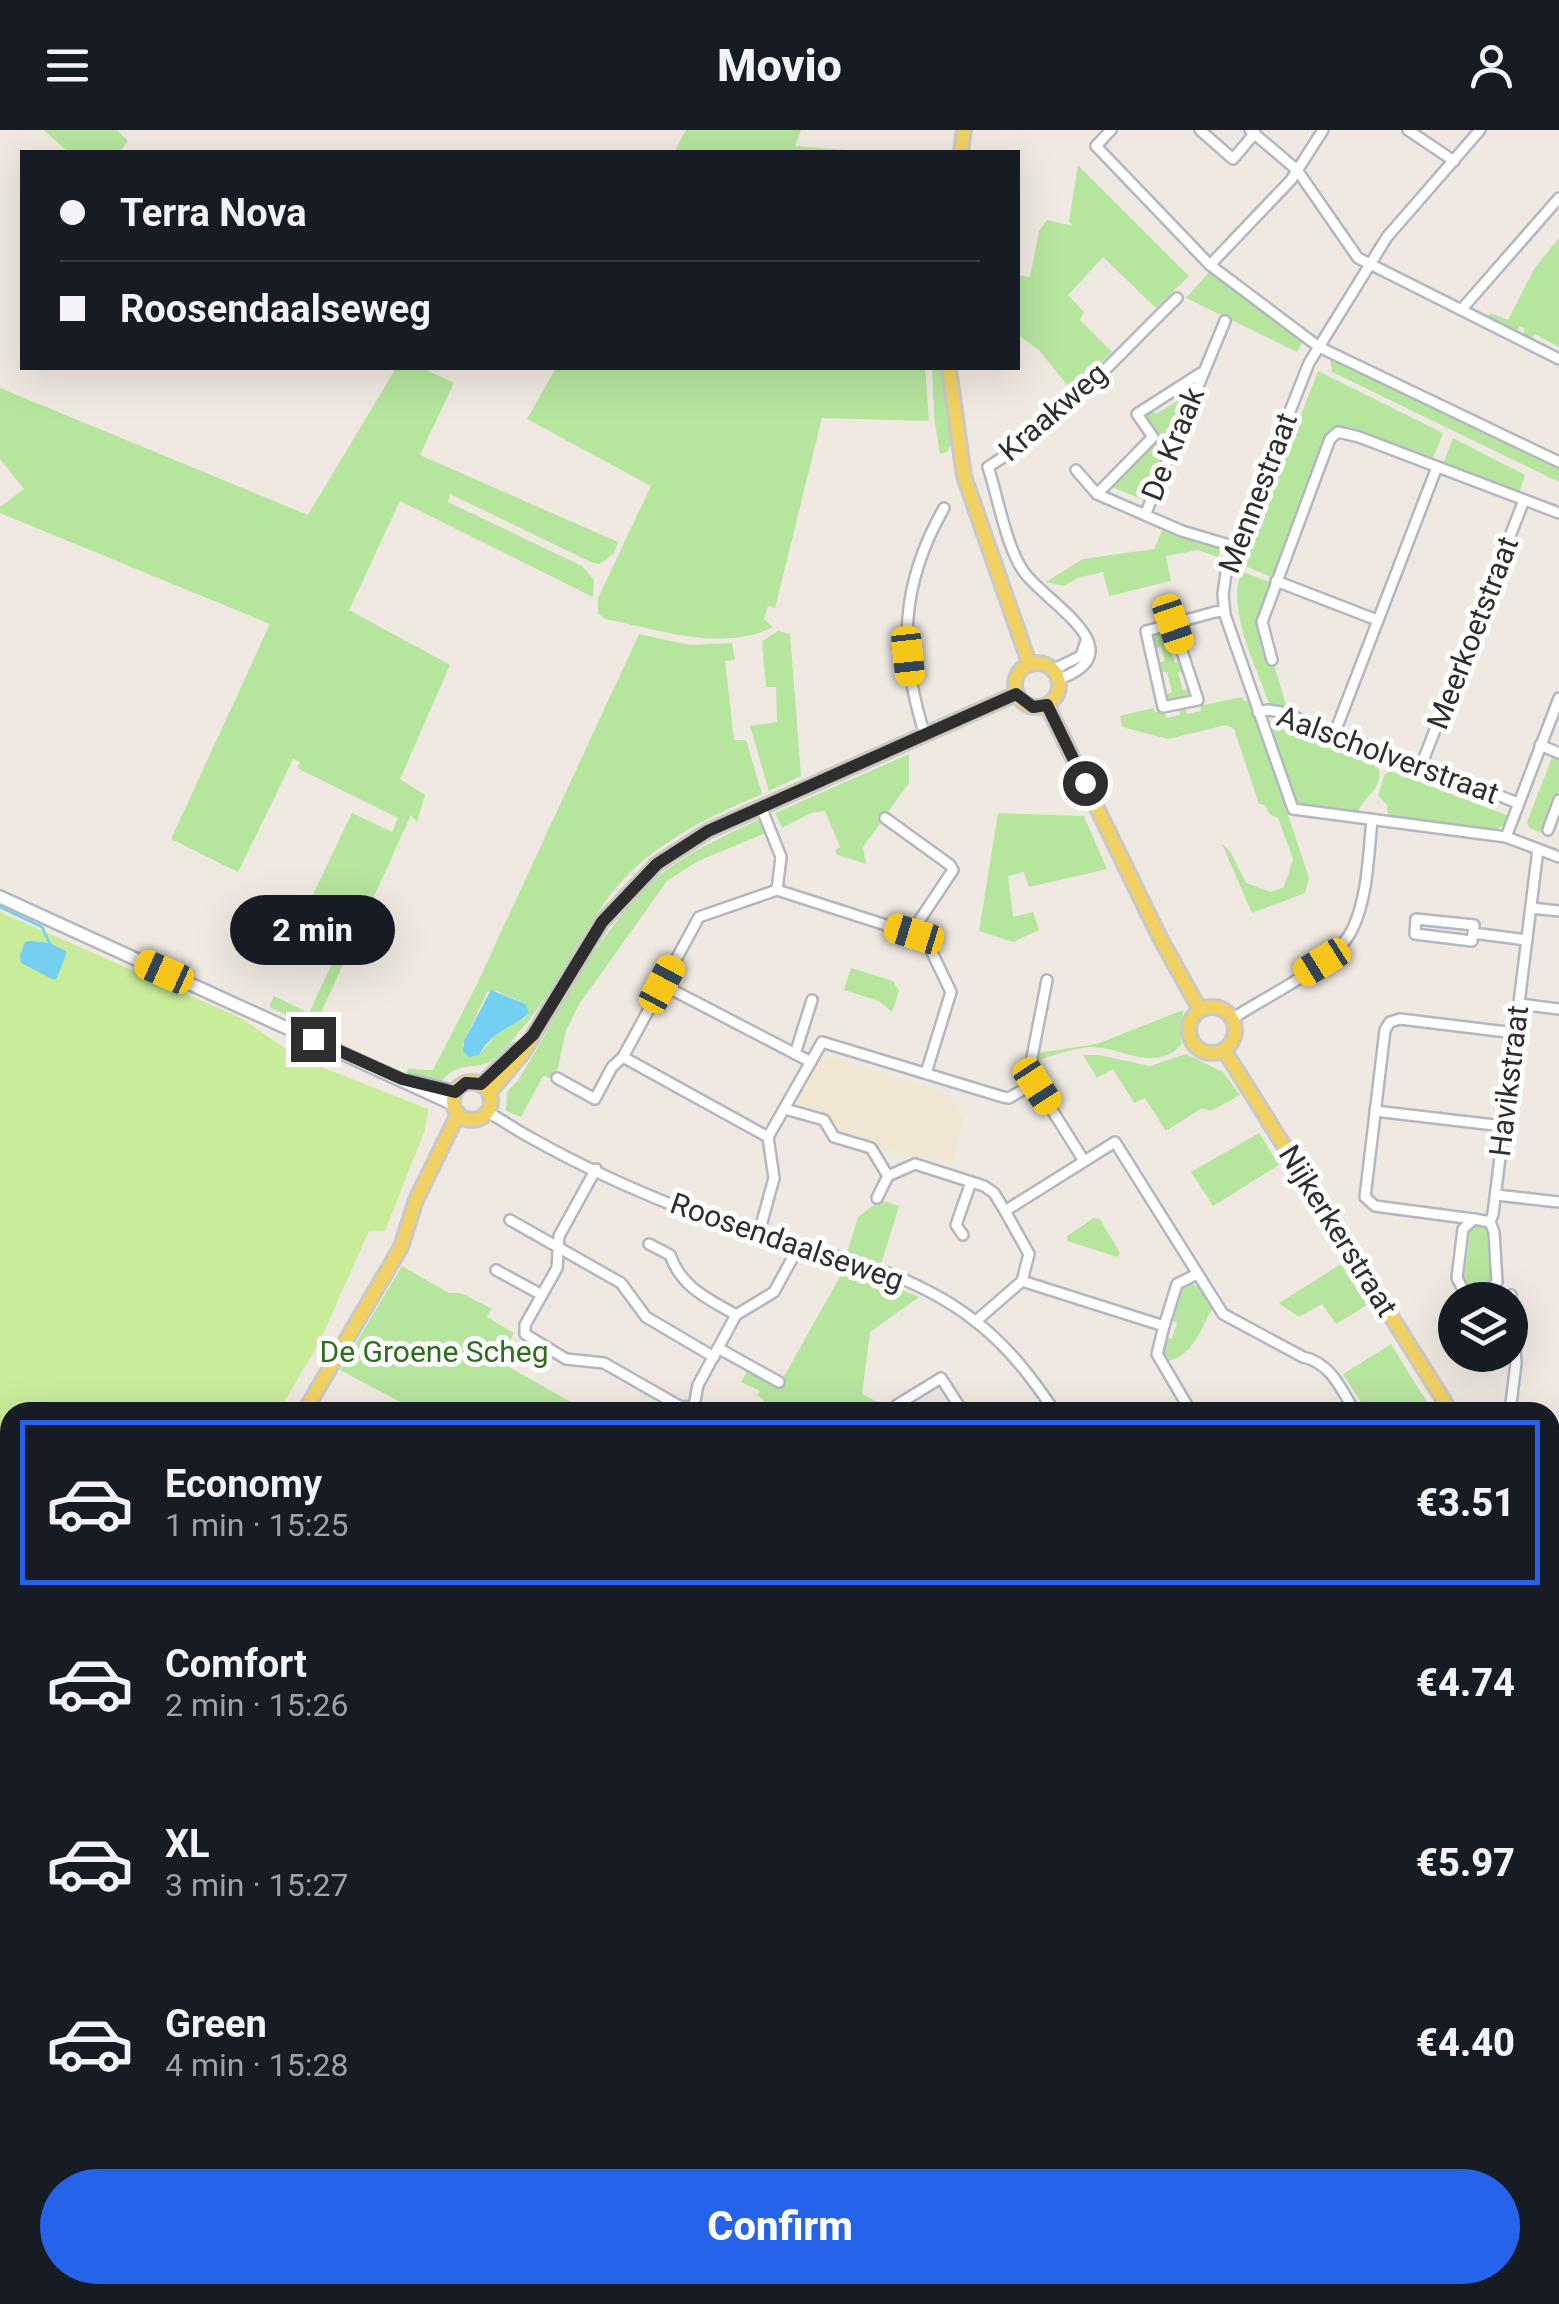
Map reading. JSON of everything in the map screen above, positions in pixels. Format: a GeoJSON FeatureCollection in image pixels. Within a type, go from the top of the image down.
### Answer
{"type":"FeatureCollection","features":[{"type":"Feature","properties":{"kind":"main road"},"geometry":{"type":"LineString","coordinates":[[949,370],[964,476],[1029,663]]}},
{"type":"Feature","properties":{"kind":"main road"},"geometry":{"type":"LineString","coordinates":[[1038,662],[1056,674],[1058,694],[1047,705],[1033,707],[1016,694],[1016,676],[1029,663],[1038,662]]}},
{"type":"Feature","properties":{"kind":"main road"},"geometry":{"type":"LineString","coordinates":[[458,1107],[478,1119],[487,1112],[485,1089],[533,1035],[602,922],[640,880],[692,840],[1016,694]]}},
{"type":"Feature","properties":{"kind":"main road"},"geometry":{"type":"LineString","coordinates":[[1047,705],[1160,938],[1200,1010]]}},
{"type":"Feature","properties":{"kind":"main road"},"geometry":{"type":"LineString","coordinates":[[1214,1007],[1232,1019],[1235,1033],[1224,1050],[1203,1051],[1192,1042],[1191,1021],[1200,1010],[1214,1007]]}},
{"type":"Feature","properties":{"kind":"main road","name":"Nijkerkerstraat"},"geometry":{"type":"LineString","coordinates":[[1224,1050],[1444,1402]]}},
{"type":"Feature","properties":{"kind":"main road"},"geometry":{"type":"LineString","coordinates":[[310,1402],[400,1247],[412,1208],[433,1168],[466,1083],[485,1089]]}},
{"type":"Feature","properties":{"kind":"street"},"geometry":{"type":"LineString","coordinates":[[1111,130],[1096,146],[1210,265],[1318,347],[1559,462]]}},
{"type":"Feature","properties":{"kind":"street"},"geometry":{"type":"LineString","coordinates":[[1200,130],[1234,158],[1252,132],[1297,170],[1358,258],[1559,359]]}},
{"type":"Feature","properties":{"kind":"street"},"geometry":{"type":"LineString","coordinates":[[1210,265],[1258,218],[1323,130]]}},
{"type":"Feature","properties":{"kind":"street"},"geometry":{"type":"LineString","coordinates":[[1408,130],[1454,162]]}},
{"type":"Feature","properties":{"kind":"street","name":"Mennestraat"},"geometry":{"type":"LineString","coordinates":[[1480,130],[1386,237],[1318,347],[1298,387],[1236,547],[1224,584],[1224,610],[1292,809],[1506,837],[1559,857]]}},
{"type":"Feature","properties":{"kind":"street"},"geometry":{"type":"LineString","coordinates":[[1461,310],[1559,198]]}},
{"type":"Feature","properties":{"kind":"street","name":"Kraakweg"},"geometry":{"type":"LineString","coordinates":[[1056,674],[1076,672],[1088,661],[1090,649],[1081,628],[1023,572],[988,467],[1070,402],[1176,298]]}},
{"type":"Feature","properties":{"kind":"street","name":"De Kraak"},"geometry":{"type":"LineString","coordinates":[[1145,515],[1224,321]]}},
{"type":"Feature","properties":{"kind":"street","name":"De Kraak"},"geometry":{"type":"LineString","coordinates":[[1097,494],[1154,437],[1136,414],[1201,373]]}},
{"type":"Feature","properties":{"kind":"street"},"geometry":{"type":"LineString","coordinates":[[1272,660],[1262,622],[1333,434],[1346,432],[1559,513]]}},
{"type":"Feature","properties":{"kind":"street"},"geometry":{"type":"LineString","coordinates":[[1334,732],[1437,467]]}},
{"type":"Feature","properties":{"kind":"street","name":"De Kraak"},"geometry":{"type":"LineString","coordinates":[[1076,470],[1097,494],[1182,531],[1236,547]]}},
{"type":"Feature","properties":{"kind":"street","name":"Meerkoetstraat"},"geometry":{"type":"LineString","coordinates":[[1421,766],[1524,500]]}},
{"type":"Feature","properties":{"kind":"street"},"geometry":{"type":"LineString","coordinates":[[925,735],[912,691],[907,607],[921,553],[944,508]]}},
{"type":"Feature","properties":{"kind":"street"},"geometry":{"type":"LineString","coordinates":[[1276,582],[1377,620]]}},
{"type":"Feature","properties":{"kind":"street"},"geometry":{"type":"LineString","coordinates":[[1173,624],[1198,700],[1163,707],[1146,631],[1224,610]]}},
{"type":"Feature","properties":{"kind":"street"},"geometry":{"type":"LineString","coordinates":[[1506,837],[1559,698]]}},
{"type":"Feature","properties":{"kind":"street","name":"Aalscholverstraat"},"geometry":{"type":"LineString","coordinates":[[1258,712],[1274,710],[1518,803]]}},
{"type":"Feature","properties":{"kind":"street"},"geometry":{"type":"LineString","coordinates":[[1540,746],[1559,753]]}},
{"type":"Feature","properties":{"kind":"street"},"geometry":{"type":"LineString","coordinates":[[1548,830],[1559,800]]}},
{"type":"Feature","properties":{"kind":"street"},"geometry":{"type":"LineString","coordinates":[[761,807],[781,856],[777,890]]}},
{"type":"Feature","properties":{"kind":"street"},"geometry":{"type":"LineString","coordinates":[[886,818],[953,870],[916,924],[914,934]]}},
{"type":"Feature","properties":{"kind":"street"},"geometry":{"type":"LineString","coordinates":[[1232,1019],[1322,962],[1350,933],[1364,887],[1372,821]]}},
{"type":"Feature","properties":{"kind":"street","name":"Havikstraat"},"geometry":{"type":"LineString","coordinates":[[1474,1219],[1463,1230],[1457,1275],[1459,1285],[1468,1293],[1487,1294],[1496,1286],[1494,1232],[1490,1222],[1538,849]]}},
{"type":"Feature","properties":{"kind":"street"},"geometry":{"type":"LineString","coordinates":[[557,1078],[594,1099],[612,1067],[623,1057],[698,917],[777,890],[914,934],[928,942],[951,992],[926,1073]]}},
{"type":"Feature","properties":{"kind":"street"},"geometry":{"type":"LineString","coordinates":[[0,898],[458,1107]]}},
{"type":"Feature","properties":{"kind":"street"},"geometry":{"type":"LineString","coordinates":[[1530,908],[1559,912]]}},
{"type":"Feature","properties":{"kind":"street"},"geometry":{"type":"LineString","coordinates":[[1416,918],[1474,925],[1473,933],[1472,941],[1415,934],[1416,918]]}},
{"type":"Feature","properties":{"kind":"street"},"geometry":{"type":"LineString","coordinates":[[1473,933],[1527,940]]}},
{"type":"Feature","properties":{"kind":"street"},"geometry":{"type":"LineString","coordinates":[[759,1233],[774,1178],[768,1137],[822,1042],[1006,1098],[1026,1088],[1047,980]]}},
{"type":"Feature","properties":{"kind":"street"},"geometry":{"type":"LineString","coordinates":[[662,984],[810,1062]]}},
{"type":"Feature","properties":{"kind":"street"},"geometry":{"type":"LineString","coordinates":[[796,1054],[812,1000]]}},
{"type":"Feature","properties":{"kind":"street"},"geometry":{"type":"LineString","coordinates":[[1519,1004],[1559,1009]]}},
{"type":"Feature","properties":{"kind":"street"},"geometry":{"type":"LineString","coordinates":[[1490,1222],[1375,1206],[1367,1201],[1385,1030],[1392,1020],[1516,1033]]}},
{"type":"Feature","properties":{"kind":"street"},"geometry":{"type":"LineString","coordinates":[[623,1057],[768,1137]]}},
{"type":"Feature","properties":{"kind":"street"},"geometry":{"type":"LineString","coordinates":[[1027,1084],[1037,1086],[1084,1161]]}},
{"type":"Feature","properties":{"kind":"street"},"geometry":{"type":"LineString","coordinates":[[785,1108],[824,1120],[834,1137],[871,1148],[888,1176]]}},
{"type":"Feature","properties":{"kind":"street"},"geometry":{"type":"LineString","coordinates":[[1374,1111],[1504,1126]]}},
{"type":"Feature","properties":{"kind":"street","name":"Roosendaalseweg"},"geometry":{"type":"LineString","coordinates":[[487,1112],[530,1138],[681,1208],[922,1288],[976,1322],[1029,1374],[1047,1402]]}},
{"type":"Feature","properties":{"kind":"street"},"geometry":{"type":"LineString","coordinates":[[1005,1211],[1115,1142],[1223,1314],[1328,1368],[1349,1402]]}},
{"type":"Feature","properties":{"kind":"street"},"geometry":{"type":"LineString","coordinates":[[878,1198],[888,1176],[916,1164],[994,1193],[1029,1254],[1022,1281],[976,1322]]}},
{"type":"Feature","properties":{"kind":"street"},"geometry":{"type":"LineString","coordinates":[[596,1170],[559,1236],[558,1265],[525,1324],[525,1334],[566,1359],[604,1363],[674,1402]]}},
{"type":"Feature","properties":{"kind":"street"},"geometry":{"type":"LineString","coordinates":[[962,1235],[956,1225],[971,1182]]}},
{"type":"Feature","properties":{"kind":"street"},"geometry":{"type":"LineString","coordinates":[[1496,1194],[1559,1202]]}},
{"type":"Feature","properties":{"kind":"street"},"geometry":{"type":"LineString","coordinates":[[510,1220],[621,1282],[646,1316],[778,1382]]}},
{"type":"Feature","properties":{"kind":"street"},"geometry":{"type":"LineString","coordinates":[[648,1244],[670,1255],[676,1271],[694,1291],[736,1315]]}},
{"type":"Feature","properties":{"kind":"street"},"geometry":{"type":"LineString","coordinates":[[696,1402],[698,1385],[736,1315],[774,1292],[799,1246]]}},
{"type":"Feature","properties":{"kind":"street"},"geometry":{"type":"LineString","coordinates":[[496,1270],[542,1296]]}},
{"type":"Feature","properties":{"kind":"street"},"geometry":{"type":"LineString","coordinates":[[1185,1402],[1157,1354],[1178,1284],[1196,1274]]}},
{"type":"Feature","properties":{"kind":"street"},"geometry":{"type":"LineString","coordinates":[[1022,1281],[1164,1326]]}},
{"type":"Feature","properties":{"kind":"street"},"geometry":{"type":"LineString","coordinates":[[1511,1402],[1515,1372]]}},
{"type":"Feature","properties":{"kind":"street"},"geometry":{"type":"LineString","coordinates":[[902,1402],[941,1378],[956,1402]]}},
{"type":"Feature","properties":{"kind":"shaded area"},"geometry":{"type":"Polygon","coordinates":[[[822,1055],[948,1094],[963,1118],[952,1165],[925,1156],[918,1159],[838,1134],[828,1116],[799,1107],[797,1100],[822,1055]]]}},
{"type":"Feature","properties":{"kind":"green space"},"geometry":{"type":"Polygon","coordinates":[[[44,130],[117,130],[128,141],[121,150],[66,150],[44,130]]]}},
{"type":"Feature","properties":{"kind":"green space"},"geometry":{"type":"Polygon","coordinates":[[[686,130],[801,130],[795,146],[847,150],[675,150],[686,130]]]}},
{"type":"Feature","properties":{"kind":"green space"},"geometry":{"type":"Polygon","coordinates":[[[1078,165],[1189,276],[1156,308],[1103,257],[1068,295],[1084,312],[1080,320],[1112,352],[1072,391],[1039,350],[1020,336],[1020,275],[1030,277],[1039,231],[1047,220],[1073,226],[1069,221],[1078,165]]]}},
{"type":"Feature","properties":{"kind":"green space"},"geometry":{"type":"Polygon","coordinates":[[[1559,238],[1559,347],[1535,334],[1531,340],[1522,336],[1525,329],[1520,326],[1516,333],[1488,319],[1490,313],[1508,320],[1534,269],[1559,238]]]}},
{"type":"Feature","properties":{"kind":"green space"},"geometry":{"type":"Polygon","coordinates":[[[1209,272],[1302,342],[1297,352],[1186,298],[1209,272]]]}},
{"type":"Feature","properties":{"kind":"green space"},"geometry":{"type":"Polygon","coordinates":[[[1330,359],[1559,467],[1559,482],[1332,372],[1330,359]]]}},
{"type":"Feature","properties":{"kind":"green space"},"geometry":{"type":"Polygon","coordinates":[[[395,370],[426,370],[454,383],[420,455],[618,542],[614,553],[600,564],[593,563],[450,494],[448,502],[582,566],[594,580],[593,597],[400,501],[349,610],[450,665],[400,779],[425,795],[417,822],[411,815],[314,1028],[269,1007],[274,996],[309,1013],[335,957],[300,941],[309,903],[352,813],[392,832],[398,818],[297,768],[300,762],[293,759],[238,872],[171,839],[270,624],[0,513],[0,507],[24,489],[0,459],[0,388],[308,515],[395,370]]]}},
{"type":"Feature","properties":{"kind":"green space"},"geometry":{"type":"Polygon","coordinates":[[[555,370],[925,370],[929,421],[822,418],[775,608],[768,606],[764,619],[773,627],[754,635],[712,639],[605,619],[598,613],[598,598],[651,486],[527,419],[555,370]]]}},
{"type":"Feature","properties":{"kind":"green space"},"geometry":{"type":"Polygon","coordinates":[[[932,370],[943,370],[952,443],[947,452],[940,454],[932,370]]]}},
{"type":"Feature","properties":{"kind":"green space"},"geometry":{"type":"Polygon","coordinates":[[[1318,371],[1443,433],[1432,460],[1348,428],[1331,430],[1273,578],[1243,565],[1318,371]]]}},
{"type":"Feature","properties":{"kind":"green space"},"geometry":{"type":"Polygon","coordinates":[[[1189,389],[1189,394],[1168,449],[1143,416],[1151,409],[1156,414],[1179,400],[1176,393],[1189,389]]]}},
{"type":"Feature","properties":{"kind":"green space"},"geometry":{"type":"Polygon","coordinates":[[[1157,438],[1166,452],[1146,501],[1112,487],[1157,438]]]}},
{"type":"Feature","properties":{"kind":"green space"},"geometry":{"type":"Polygon","coordinates":[[[1453,438],[1525,475],[1519,493],[1443,464],[1453,438]]]}},
{"type":"Feature","properties":{"kind":"green space"},"geometry":{"type":"Polygon","coordinates":[[[1163,528],[1222,546],[1218,557],[1198,550],[1166,556],[1171,581],[1109,596],[1103,572],[1077,578],[1064,586],[1046,582],[1083,559],[1154,549],[1163,528]]]}},
{"type":"Feature","properties":{"kind":"green space"},"geometry":{"type":"Polygon","coordinates":[[[1242,572],[1272,583],[1258,621],[1286,705],[1284,709],[1269,703],[1245,638],[1237,602],[1242,572]]]}},
{"type":"Feature","properties":{"kind":"green space"},"geometry":{"type":"Polygon","coordinates":[[[778,631],[790,634],[801,776],[769,791],[750,726],[777,722],[776,687],[766,687],[762,641],[778,631]]]}},
{"type":"Feature","properties":{"kind":"green space"},"geometry":{"type":"Polygon","coordinates":[[[1170,632],[1176,643],[1169,646],[1175,663],[1182,661],[1185,670],[1178,673],[1183,690],[1191,688],[1188,697],[1176,701],[1166,698],[1172,692],[1167,672],[1159,673],[1157,663],[1165,661],[1161,647],[1154,648],[1154,633],[1170,632]]]}},
{"type":"Feature","properties":{"kind":"green space"},"geometry":{"type":"Polygon","coordinates":[[[639,634],[690,645],[732,643],[735,660],[725,661],[734,740],[746,740],[762,794],[674,838],[635,868],[602,906],[530,1019],[495,1058],[453,1071],[440,1083],[405,1073],[408,1069],[433,1070],[477,984],[639,634]],[[497,991],[487,992],[462,1046],[479,1055],[500,1030],[525,1018],[525,1004],[497,991]]]}},
{"type":"Feature","properties":{"kind":"green space"},"geometry":{"type":"Polygon","coordinates":[[[1242,697],[1250,701],[1309,878],[1305,893],[1252,913],[1222,844],[1230,851],[1246,883],[1271,892],[1284,887],[1293,859],[1278,818],[1259,804],[1234,729],[1226,725],[1168,739],[1122,727],[1120,716],[1153,708],[1155,712],[1164,711],[1166,718],[1180,715],[1179,708],[1185,707],[1187,714],[1201,711],[1200,703],[1242,697]]]}},
{"type":"Feature","properties":{"kind":"green space"},"geometry":{"type":"Polygon","coordinates":[[[1268,720],[1281,729],[1378,766],[1376,788],[1358,814],[1296,805],[1268,720]]]}},
{"type":"Feature","properties":{"kind":"green space"},"geometry":{"type":"Polygon","coordinates":[[[909,754],[909,783],[863,847],[866,864],[837,855],[835,850],[840,847],[825,811],[811,813],[782,828],[775,813],[909,754]]]}},
{"type":"Feature","properties":{"kind":"green space"},"geometry":{"type":"Polygon","coordinates":[[[1553,755],[1559,757],[1559,791],[1540,833],[1527,822],[1553,755]]]}},
{"type":"Feature","properties":{"kind":"green space"},"geometry":{"type":"Polygon","coordinates":[[[1390,771],[1509,816],[1506,824],[1493,831],[1388,818],[1387,805],[1378,795],[1385,774],[1390,771]]]}},
{"type":"Feature","properties":{"kind":"green space"},"geometry":{"type":"Polygon","coordinates":[[[998,813],[1084,816],[1107,869],[1029,887],[1024,872],[1008,876],[1013,917],[1033,912],[1039,930],[1013,942],[979,931],[998,813]]]}},
{"type":"Feature","properties":{"kind":"green space"},"geometry":{"type":"Polygon","coordinates":[[[760,819],[768,832],[698,861],[667,881],[580,1003],[566,1030],[558,1068],[551,1078],[543,1076],[521,1117],[506,1111],[507,1092],[519,1079],[584,968],[642,892],[676,863],[760,819]]]}},
{"type":"Feature","properties":{"kind":"green space"},"geometry":{"type":"Polygon","coordinates":[[[0,912],[241,1018],[301,1059],[428,1109],[425,1130],[385,1231],[369,1231],[319,1343],[284,1402],[0,1402],[0,912]]]}},
{"type":"Feature","properties":{"kind":"green space"},"geometry":{"type":"Polygon","coordinates":[[[851,968],[893,981],[899,991],[892,1012],[879,1001],[844,990],[851,968]]]}},
{"type":"Feature","properties":{"kind":"green space"},"geometry":{"type":"Polygon","coordinates":[[[1183,1010],[1181,1045],[1160,1057],[1090,1047],[1035,1061],[1037,1053],[1097,1044],[1183,1010]]]}},
{"type":"Feature","properties":{"kind":"green space"},"geometry":{"type":"Polygon","coordinates":[[[1186,1054],[1223,1072],[1240,1095],[1211,1111],[1202,1108],[1166,1131],[1145,1098],[1134,1103],[1113,1069],[1097,1078],[1083,1055],[1150,1066],[1186,1054]]]}},
{"type":"Feature","properties":{"kind":"green space"},"geometry":{"type":"Polygon","coordinates":[[[1259,1133],[1279,1165],[1213,1206],[1191,1172],[1259,1133]]]}},
{"type":"Feature","properties":{"kind":"green space"},"geometry":{"type":"Polygon","coordinates":[[[880,1200],[899,1206],[881,1264],[847,1253],[858,1217],[880,1200]]]}},
{"type":"Feature","properties":{"kind":"green space"},"geometry":{"type":"Polygon","coordinates":[[[1094,1218],[1100,1219],[1120,1253],[1117,1257],[1067,1241],[1067,1236],[1094,1218]]]}},
{"type":"Feature","properties":{"kind":"green space"},"geometry":{"type":"Polygon","coordinates":[[[1475,1222],[1483,1223],[1490,1231],[1487,1235],[1493,1282],[1461,1282],[1470,1233],[1467,1229],[1475,1222]]]}},
{"type":"Feature","properties":{"kind":"green space"},"geometry":{"type":"Polygon","coordinates":[[[1341,1264],[1367,1305],[1336,1324],[1322,1304],[1299,1317],[1279,1303],[1341,1264]]]}},
{"type":"Feature","properties":{"kind":"green space","name":"De Groene Scheg"},"geometry":{"type":"Polygon","coordinates":[[[402,1266],[449,1293],[461,1293],[492,1309],[487,1317],[514,1333],[499,1361],[571,1402],[400,1402],[340,1370],[402,1266]]]}},
{"type":"Feature","properties":{"kind":"green space"},"geometry":{"type":"Polygon","coordinates":[[[846,1266],[919,1297],[870,1332],[862,1394],[877,1402],[763,1402],[757,1395],[760,1391],[741,1382],[749,1368],[779,1385],[846,1266]]]}},
{"type":"Feature","properties":{"kind":"green space"},"geometry":{"type":"Polygon","coordinates":[[[1190,1283],[1198,1287],[1212,1309],[1189,1349],[1166,1361],[1160,1354],[1165,1337],[1172,1339],[1177,1323],[1171,1320],[1180,1289],[1190,1283]]]}},
{"type":"Feature","properties":{"kind":"green space"},"geometry":{"type":"Polygon","coordinates":[[[1391,1344],[1427,1402],[1361,1402],[1343,1374],[1391,1344]]]}},
{"type":"Feature","properties":{"kind":"water"},"geometry":{"type":"Polygon","coordinates":[[[25,942],[50,943],[67,952],[57,978],[21,963],[25,942]]]}},
{"type":"Feature","properties":{"kind":"water"},"geometry":{"type":"Polygon","coordinates":[[[491,990],[525,1004],[529,1012],[492,1038],[479,1055],[469,1057],[463,1051],[464,1041],[491,990]]]}},
{"type":"Feature","properties":{"kind":"waterway"},"geometry":{"type":"LineString","coordinates":[[0,907],[42,927],[50,944]]}},
{"type":"Feature","properties":{"kind":"waterway"},"geometry":{"type":"LineString","coordinates":[[107,952],[174,983]]}},
{"type":"Feature","properties":{"kind":"route"},"geometry":{"type":"LineString","coordinates":[[313,1039],[402,1079],[455,1092],[466,1083],[481,1084],[533,1035],[602,922],[657,864],[708,831],[1016,694],[1033,707],[1047,705],[1085,783]]}}]}
